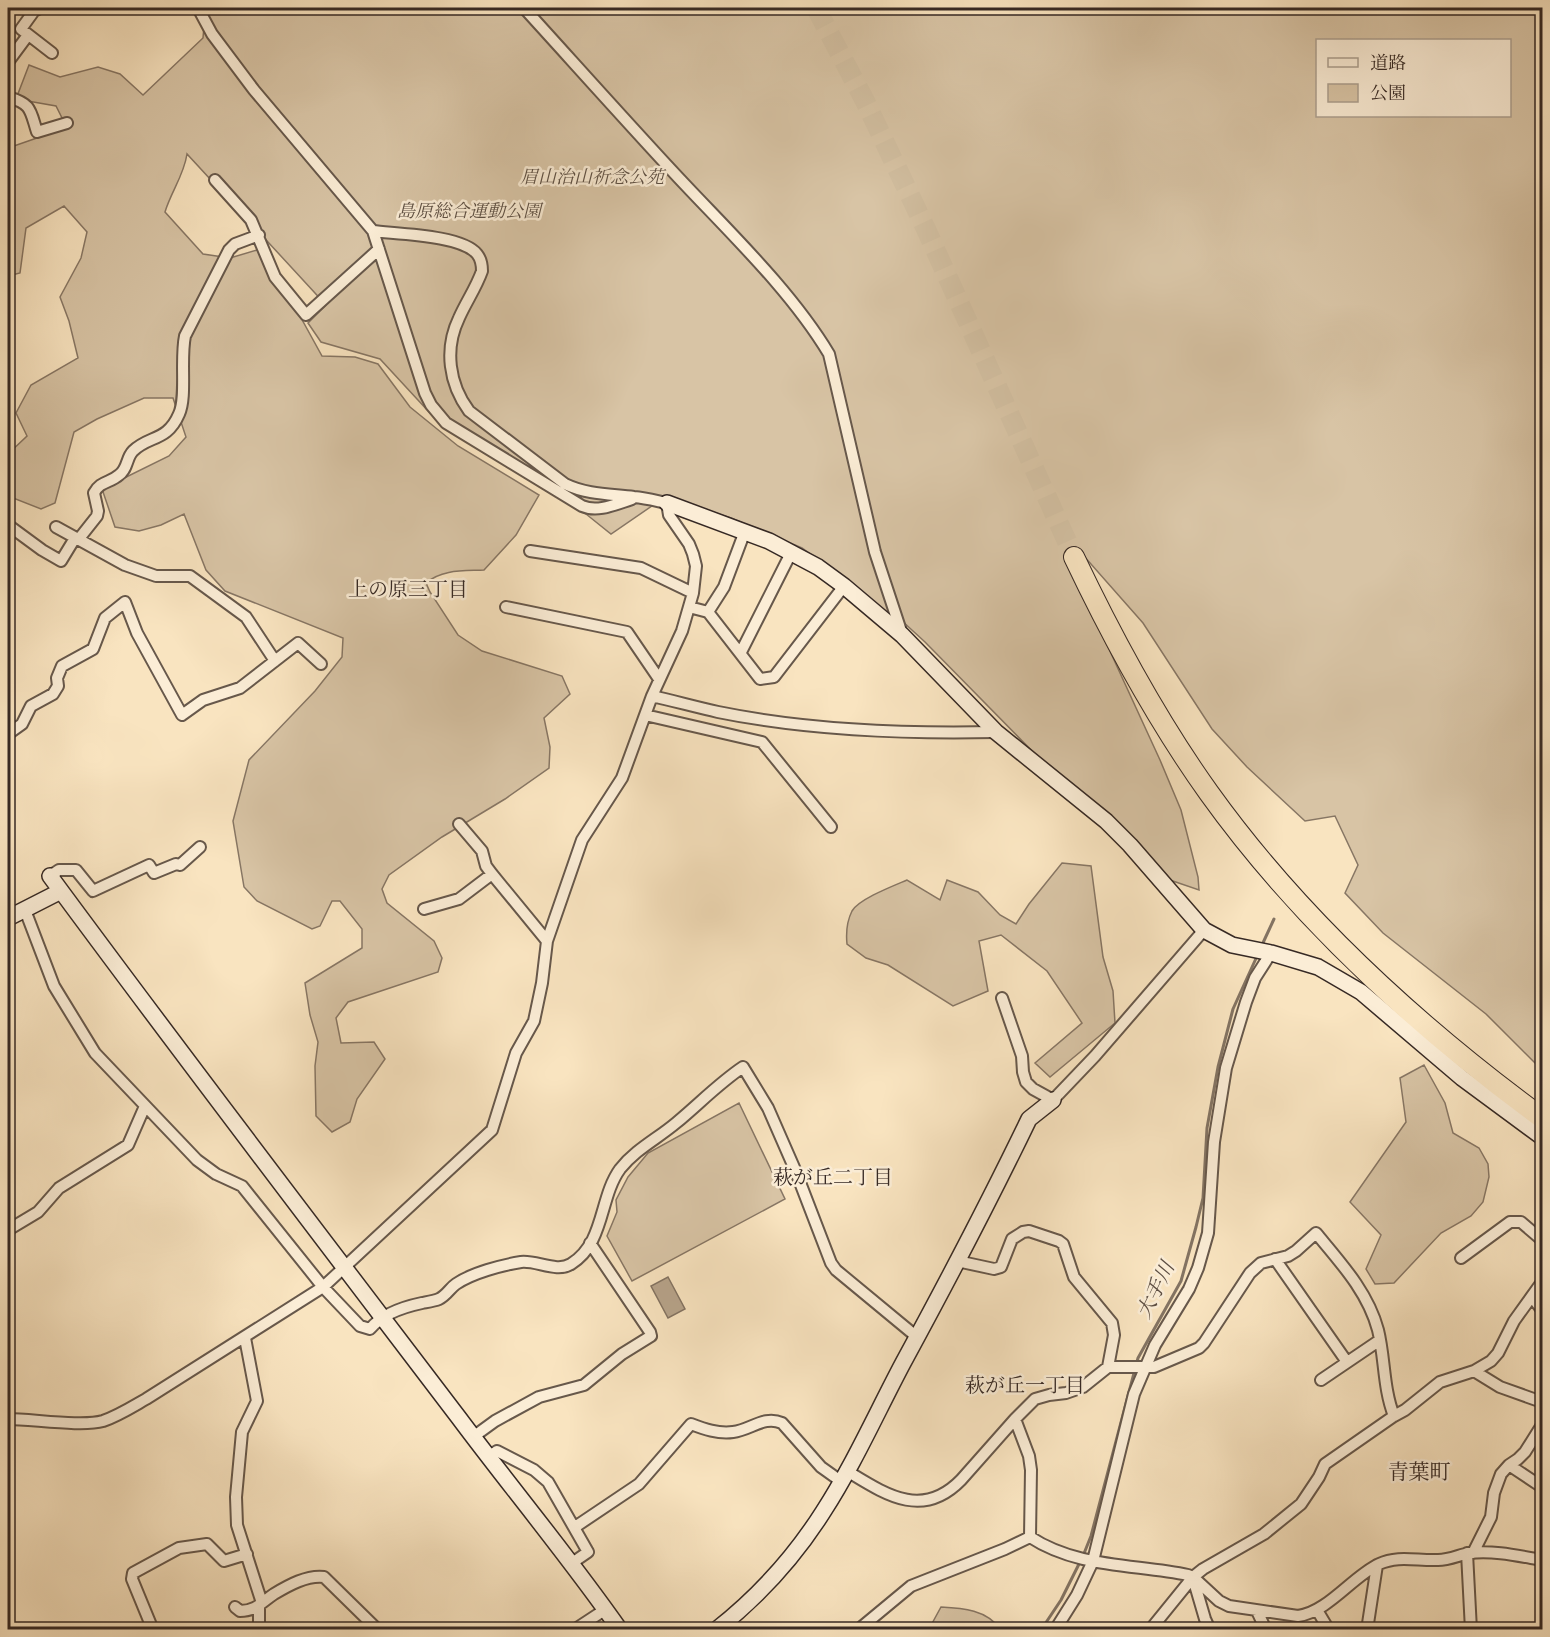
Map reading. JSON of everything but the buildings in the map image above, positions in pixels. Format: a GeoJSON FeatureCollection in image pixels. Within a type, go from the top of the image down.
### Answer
{"type":"FeatureCollection","features":[{"type":"Feature","properties":{"kind":"highway"},"geometry":{"type":"LineString","coordinates":[[1074,557],[1130,668],[1165,728],[1209,794],[1272,873],[1390,996],[1446,1045],[1542,1118]]}},
{"type":"Feature","properties":{"kind":"street"},"geometry":{"type":"LineString","coordinates":[[40,8],[21,29],[52,53]]}},
{"type":"Feature","properties":{"kind":"street"},"geometry":{"type":"LineString","coordinates":[[198,8],[212,34],[254,90],[373,231],[426,393],[431,405],[446,423],[588,509],[599,509],[639,497]]}},
{"type":"Feature","properties":{"kind":"street"},"geometry":{"type":"LineString","coordinates":[[524,8],[812,325],[830,354],[875,552],[902,635]]}},
{"type":"Feature","properties":{"kind":"street"},"geometry":{"type":"LineString","coordinates":[[8,62],[28,35]]}},
{"type":"Feature","properties":{"kind":"street"},"geometry":{"type":"LineString","coordinates":[[8,97],[21,101],[29,107],[37,132],[67,123]]}},
{"type":"Feature","properties":{"kind":"street"},"geometry":{"type":"LineString","coordinates":[[215,180],[251,220],[280,285],[306,315],[379,249]]}},
{"type":"Feature","properties":{"kind":"street"},"geometry":{"type":"LineString","coordinates":[[373,231],[451,240],[471,248],[478,254],[482,271],[458,320],[450,355],[454,384],[459,398],[469,411],[565,484],[592,494],[639,497],[667,503],[745,531],[792,551],[844,586],[902,635],[996,732],[1106,821],[1130,845],[1204,930],[1232,945],[1263,951],[1318,968],[1361,992],[1462,1078],[1542,1137]]}},
{"type":"Feature","properties":{"kind":"street"},"geometry":{"type":"LineString","coordinates":[[8,525],[61,561],[97,516],[94,493],[98,485],[122,473],[134,450],[165,433],[177,418],[182,403],[182,349],[185,336],[229,250],[236,244],[259,235]]}},
{"type":"Feature","properties":{"kind":"street"},"geometry":{"type":"LineString","coordinates":[[8,1419],[101,1422],[146,1399],[323,1287],[492,1130],[516,1053],[534,1021],[542,984],[547,941],[582,840],[622,778],[651,696],[682,630],[693,593],[696,566],[693,554],[689,544],[669,515],[667,503]]}},
{"type":"Feature","properties":{"kind":"street"},"geometry":{"type":"LineString","coordinates":[[56,527],[124,564],[156,576],[190,576],[246,617],[275,661]]}},
{"type":"Feature","properties":{"kind":"street"},"geometry":{"type":"LineString","coordinates":[[708,612],[724,587],[745,531]]}},
{"type":"Feature","properties":{"kind":"street"},"geometry":{"type":"LineString","coordinates":[[530,551],[641,568],[693,593]]}},
{"type":"Feature","properties":{"kind":"street"},"geometry":{"type":"LineString","coordinates":[[741,652],[792,551]]}},
{"type":"Feature","properties":{"kind":"street"},"geometry":{"type":"LineString","coordinates":[[689,607],[708,612],[760,679],[774,677],[844,586]]}},
{"type":"Feature","properties":{"kind":"street"},"geometry":{"type":"LineString","coordinates":[[8,734],[22,724],[31,706],[53,694],[58,686],[57,678],[62,666],[93,649],[105,618],[125,602],[137,633],[182,715],[203,700],[240,688],[298,644],[321,664]]}},
{"type":"Feature","properties":{"kind":"street"},"geometry":{"type":"LineString","coordinates":[[506,607],[627,632],[660,679]]}},
{"type":"Feature","properties":{"kind":"street"},"geometry":{"type":"LineString","coordinates":[[651,696],[720,712],[792,723],[920,733],[996,732]]}},
{"type":"Feature","properties":{"kind":"street"},"geometry":{"type":"LineString","coordinates":[[645,714],[762,741],[831,827]]}},
{"type":"Feature","properties":{"kind":"street"},"geometry":{"type":"LineString","coordinates":[[459,824],[482,851],[486,866],[492,874],[547,941]]}},
{"type":"Feature","properties":{"kind":"street"},"geometry":{"type":"LineString","coordinates":[[200,847],[180,865],[176,864],[154,873],[149,865],[93,891],[76,870],[59,870],[50,876],[620,1629]]}},
{"type":"Feature","properties":{"kind":"street"},"geometry":{"type":"LineString","coordinates":[[424,909],[459,899],[492,874]]}},
{"type":"Feature","properties":{"kind":"street"},"geometry":{"type":"LineString","coordinates":[[8,918],[61,891]]}},
{"type":"Feature","properties":{"kind":"street"},"geometry":{"type":"LineString","coordinates":[[25,910],[54,986],[95,1053],[197,1160],[216,1174],[243,1186],[323,1287],[360,1326],[370,1329],[382,1317],[418,1304],[438,1300],[455,1285],[473,1274],[521,1263],[570,1265],[590,1243],[603,1215],[608,1190],[620,1170],[636,1151],[674,1125],[726,1078],[743,1067],[768,1108],[831,1263],[836,1270],[917,1337]]}},
{"type":"Feature","properties":{"kind":"street"},"geometry":{"type":"LineString","coordinates":[[716,1629],[754,1596],[784,1564],[809,1533],[844,1476],[1029,1119],[1053,1100],[1095,1056],[1204,930]]}},
{"type":"Feature","properties":{"kind":"street"},"geometry":{"type":"LineString","coordinates":[[1055,1629],[1077,1595],[1134,1394],[1138,1368],[1155,1345],[1189,1289],[1198,1268],[1208,1233],[1214,1143],[1226,1068],[1263,951]]}},
{"type":"Feature","properties":{"kind":"street"},"geometry":{"type":"LineString","coordinates":[[1002,998],[1022,1056],[1026,1082],[1033,1089],[1053,1100]]}},
{"type":"Feature","properties":{"kind":"street"},"geometry":{"type":"LineString","coordinates":[[8,1230],[38,1212],[58,1188],[128,1145],[145,1106]]}},
{"type":"Feature","properties":{"kind":"street"},"geometry":{"type":"LineString","coordinates":[[1461,1258],[1510,1222],[1521,1222],[1542,1240]]}},
{"type":"Feature","properties":{"kind":"street"},"geometry":{"type":"LineString","coordinates":[[957,1261],[998,1269],[1003,1265],[1012,1239],[1023,1232],[1029,1231],[1059,1241],[1065,1249],[1074,1277],[1112,1323],[1114,1335],[1108,1367]]}},
{"type":"Feature","properties":{"kind":"street"},"geometry":{"type":"LineString","coordinates":[[575,1527],[639,1484],[691,1424],[706,1430],[731,1432],[746,1430],[766,1419],[774,1419],[782,1423],[820,1467],[901,1499],[914,1501],[942,1495],[953,1489],[1035,1399],[1083,1387],[1108,1367],[1138,1368],[1164,1365],[1199,1348],[1236,1297],[1250,1272],[1261,1263],[1288,1256],[1316,1233],[1344,1267],[1371,1308],[1380,1340],[1385,1388],[1394,1416]]}},
{"type":"Feature","properties":{"kind":"street"},"geometry":{"type":"LineString","coordinates":[[473,1437],[495,1421],[539,1397],[584,1385],[622,1354],[650,1338],[650,1332],[590,1243]]}},
{"type":"Feature","properties":{"kind":"street"},"geometry":{"type":"LineString","coordinates":[[1275,1259],[1347,1362]]}},
{"type":"Feature","properties":{"kind":"street"},"geometry":{"type":"LineString","coordinates":[[1150,1629],[1193,1577],[1264,1534],[1301,1504],[1326,1464],[1405,1410],[1440,1382],[1474,1371],[1491,1361],[1498,1353],[1514,1321],[1533,1298],[1542,1282]]}},
{"type":"Feature","properties":{"kind":"street"},"geometry":{"type":"LineString","coordinates":[[1533,1298],[1542,1310]]}},
{"type":"Feature","properties":{"kind":"street"},"geometry":{"type":"LineString","coordinates":[[245,1338],[257,1401],[242,1432],[236,1497],[237,1525],[260,1605],[259,1629]]}},
{"type":"Feature","properties":{"kind":"street"},"geometry":{"type":"LineString","coordinates":[[1321,1380],[1380,1340]]}},
{"type":"Feature","properties":{"kind":"street"},"geometry":{"type":"LineString","coordinates":[[1474,1371],[1500,1387],[1542,1402]]}},
{"type":"Feature","properties":{"kind":"street"},"geometry":{"type":"LineString","coordinates":[[1015,1419],[1029,1456],[1031,1470],[1030,1537]]}},
{"type":"Feature","properties":{"kind":"street"},"geometry":{"type":"LineString","coordinates":[[1471,1629],[1470,1553],[1491,1517],[1494,1493],[1501,1474],[1525,1452],[1542,1425]]}},
{"type":"Feature","properties":{"kind":"street"},"geometry":{"type":"LineString","coordinates":[[488,1457],[497,1451],[543,1477],[554,1490],[588,1552],[572,1563]]}},
{"type":"Feature","properties":{"kind":"street"},"geometry":{"type":"LineString","coordinates":[[1509,1465],[1542,1487]]}},
{"type":"Feature","properties":{"kind":"street"},"geometry":{"type":"LineString","coordinates":[[1030,1537],[1045,1546],[1087,1559],[1193,1577],[1219,1601],[1229,1606],[1298,1616],[1317,1610],[1377,1565],[1401,1558],[1439,1561],[1470,1553],[1493,1552],[1542,1560]]}},
{"type":"Feature","properties":{"kind":"street"},"geometry":{"type":"LineString","coordinates":[[858,1629],[911,1586],[1030,1537]]}},
{"type":"Feature","properties":{"kind":"street"},"geometry":{"type":"LineString","coordinates":[[153,1629],[132,1579],[133,1573],[183,1547],[207,1544],[224,1561],[247,1554]]}},
{"type":"Feature","properties":{"kind":"street"},"geometry":{"type":"LineString","coordinates":[[1367,1629],[1377,1565]]}},
{"type":"Feature","properties":{"kind":"street"},"geometry":{"type":"LineString","coordinates":[[235,1607],[240,1611],[245,1611],[260,1605],[275,1593],[301,1580],[309,1577],[324,1577],[378,1629]]}},
{"type":"Feature","properties":{"kind":"street"},"geometry":{"type":"LineString","coordinates":[[1193,1577],[1210,1629]]}},
{"type":"Feature","properties":{"kind":"street"},"geometry":{"type":"LineString","coordinates":[[574,1629],[606,1609]]}},
{"type":"Feature","properties":{"kind":"street"},"geometry":{"type":"LineString","coordinates":[[1317,1610],[1329,1629]]}},
{"type":"Feature","properties":{"kind":"street"},"geometry":{"type":"LineString","coordinates":[[1257,1611],[1266,1629]]}},
{"type":"Feature","properties":{"kind":"green space"},"geometry":{"type":"Polygon","coordinates":[[[202,8],[1542,8],[1542,1070],[1486,1014],[1383,933],[1345,893],[1358,865],[1335,816],[1305,821],[1247,767],[1212,729],[1143,623],[1076,547],[1069,562],[1181,810],[1198,877],[1199,890],[1167,879],[1039,758],[925,642],[890,610],[891,617],[802,548],[731,518],[665,497],[611,534],[586,514],[441,425],[380,359],[321,342],[308,323],[326,305],[187,154],[165,212],[203,254],[230,258],[257,250],[273,267],[322,356],[355,357],[378,364],[410,407],[458,446],[539,495],[516,535],[484,570],[446,573],[426,583],[458,635],[482,651],[562,676],[570,694],[544,718],[550,747],[549,768],[505,799],[442,837],[389,875],[382,889],[387,903],[434,941],[442,958],[438,972],[348,1002],[336,1018],[341,1043],[374,1042],[385,1059],[357,1099],[350,1122],[332,1132],[316,1116],[315,1066],[318,1042],[310,1015],[305,983],[362,948],[362,929],[340,901],[332,901],[320,926],[312,929],[257,901],[244,887],[233,821],[249,760],[315,691],[342,657],[343,638],[225,591],[206,570],[184,514],[161,525],[139,531],[115,527],[102,489],[169,456],[186,437],[173,398],[144,398],[74,432],[55,503],[41,509],[8,496],[8,454],[27,436],[16,413],[31,385],[78,358],[69,321],[60,297],[81,258],[87,232],[64,206],[26,228],[20,273],[8,276],[8,148],[54,132],[63,120],[56,106],[16,99],[29,65],[60,77],[98,67],[120,74],[143,95],[203,38],[205,14],[202,8]]]}},
{"type":"Feature","properties":{"kind":"green space"},"geometry":{"type":"Polygon","coordinates":[[[1062,863],[1091,866],[1103,957],[1113,991],[1115,1023],[1050,1077],[1035,1063],[1082,1023],[1047,971],[1001,935],[979,941],[988,991],[953,1006],[888,965],[866,958],[847,944],[848,923],[856,906],[877,893],[907,880],[940,900],[947,880],[978,892],[1000,915],[1016,924],[1062,863]]]}},
{"type":"Feature","properties":{"kind":"green space"},"geometry":{"type":"Polygon","coordinates":[[[1424,1065],[1445,1103],[1453,1133],[1479,1148],[1488,1164],[1489,1177],[1483,1202],[1471,1216],[1441,1233],[1394,1283],[1375,1284],[1366,1269],[1381,1235],[1350,1202],[1406,1122],[1400,1078],[1424,1065]]]}},
{"type":"Feature","properties":{"kind":"green space"},"geometry":{"type":"Polygon","coordinates":[[[739,1103],[785,1199],[632,1281],[607,1236],[617,1212],[616,1200],[628,1177],[648,1153],[739,1103]]]}},
{"type":"Feature","properties":{"kind":"green space"},"geometry":{"type":"Polygon","coordinates":[[[941,1607],[974,1611],[988,1618],[1000,1629],[929,1629],[941,1607]]]}},
{"type":"Feature","properties":{"kind":"shaded area"},"geometry":{"type":"Polygon","coordinates":[[[668,1277],[685,1309],[668,1318],[651,1286],[668,1277]]]}},
{"type":"Feature","properties":{"kind":"waterway","name":"大手川"},"geometry":{"type":"LineString","coordinates":[[1262,945],[1274,919]]}},
{"type":"Feature","properties":{"kind":"waterway","name":"大手川"},"geometry":{"type":"LineString","coordinates":[[1083,1556],[1091,1536],[1138,1358],[1181,1281],[1203,1198],[1207,1128],[1218,1067],[1233,1009],[1258,954]]}},
{"type":"Feature","properties":{"kind":"waterway","name":"大手川"},"geometry":{"type":"LineString","coordinates":[[1041,1630],[1061,1600],[1080,1562]]}},
{"type":"Feature","properties":{"kind":"tunnel"},"geometry":{"type":"LineString","coordinates":[[816,8],[865,101],[925,227],[1074,557]]}},
{"type":"Feature","properties":{"kind":"district","name":"上の原三丁目"},"geometry":{"type":"Point","coordinates":[408,589]}},
{"type":"Feature","properties":{"kind":"district","name":"萩が丘二丁目"},"geometry":{"type":"Point","coordinates":[833,1177]}},
{"type":"Feature","properties":{"kind":"district","name":"萩が丘一丁目"},"geometry":{"type":"Point","coordinates":[1025,1385]}},
{"type":"Feature","properties":{"kind":"district","name":"青葉町"},"geometry":{"type":"Point","coordinates":[1419,1472]}},
{"type":"Feature","properties":{"kind":"park label","name":"眉山治山祈念公苑"},"geometry":{"type":"Point","coordinates":[592,177]}},
{"type":"Feature","properties":{"kind":"park label","name":"島原総合運動公園"},"geometry":{"type":"Point","coordinates":[469,211]}}]}
